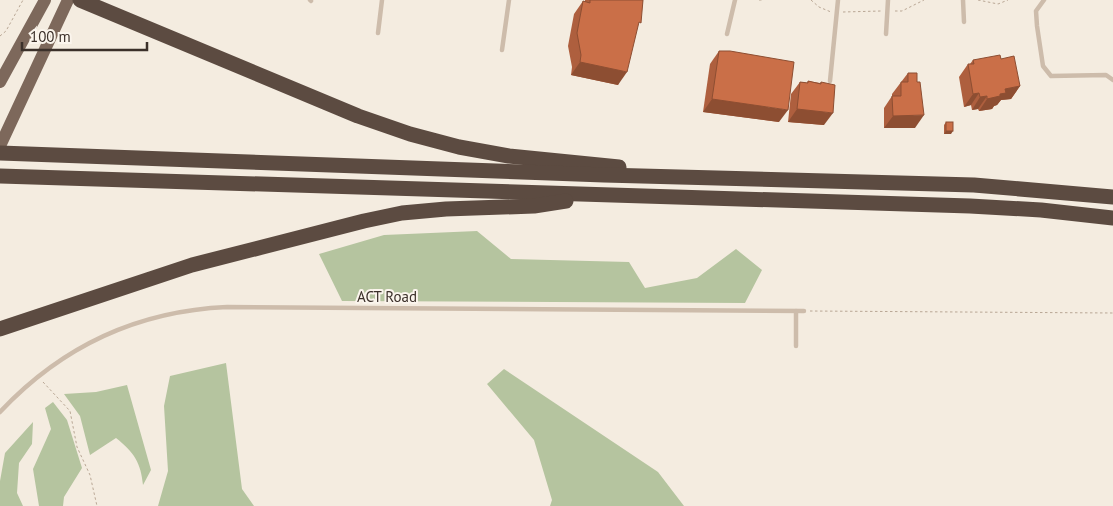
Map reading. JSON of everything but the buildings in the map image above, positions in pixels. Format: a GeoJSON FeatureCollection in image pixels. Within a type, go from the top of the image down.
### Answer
{"type":"FeatureCollection","features":[{"type":"Feature","properties":{"kind":"highway"},"geometry":{"type":"LineString","coordinates":[[80,0],[358,116],[410,134],[459,147],[510,156],[614,166],[643,176]]}},
{"type":"Feature","properties":{"kind":"highway"},"geometry":{"type":"LineString","coordinates":[[0,153],[643,176],[974,185],[1113,197]]}},
{"type":"Feature","properties":{"kind":"highway"},"geometry":{"type":"LineString","coordinates":[[0,176],[970,206],[1113,218]]}},
{"type":"Feature","properties":{"kind":"highway"},"geometry":{"type":"LineString","coordinates":[[0,329],[192,265],[364,221],[402,213],[446,209],[534,206],[602,196]]}},
{"type":"Feature","properties":{"kind":"main road"},"geometry":{"type":"LineString","coordinates":[[0,82],[45,0]]}},
{"type":"Feature","properties":{"kind":"main road"},"geometry":{"type":"LineString","coordinates":[[0,146],[68,0]]}},
{"type":"Feature","properties":{"kind":"lane"},"geometry":{"type":"LineString","coordinates":[[378,34],[382,0]]}},
{"type":"Feature","properties":{"kind":"lane"},"geometry":{"type":"LineString","coordinates":[[502,50],[509,0]]}},
{"type":"Feature","properties":{"kind":"lane"},"geometry":{"type":"LineString","coordinates":[[727,34],[734,0]]}},
{"type":"Feature","properties":{"kind":"lane"},"geometry":{"type":"LineString","coordinates":[[830,81],[838,0]]}},
{"type":"Feature","properties":{"kind":"lane"},"geometry":{"type":"LineString","coordinates":[[886,34],[888,0]]}},
{"type":"Feature","properties":{"kind":"lane"},"geometry":{"type":"LineString","coordinates":[[963,0],[964,22]]}},
{"type":"Feature","properties":{"kind":"lane"},"geometry":{"type":"LineString","coordinates":[[1044,0],[1036,11],[1037,26],[1043,66],[1051,76],[1106,75],[1113,80]]}},
{"type":"Feature","properties":{"kind":"lane","name":"ACT Road"},"geometry":{"type":"LineString","coordinates":[[0,412],[38,376],[79,347],[116,329],[165,314],[206,308],[804,311]]}},
{"type":"Feature","properties":{"kind":"lane"},"geometry":{"type":"LineString","coordinates":[[796,311],[796,346]]}},
{"type":"Feature","properties":{"kind":"path"},"geometry":{"type":"LineString","coordinates":[[0,36],[6,31],[23,0]]}},
{"type":"Feature","properties":{"kind":"path"},"geometry":{"type":"LineString","coordinates":[[810,0],[819,7],[836,12],[902,11],[924,0]]}},
{"type":"Feature","properties":{"kind":"path"},"geometry":{"type":"LineString","coordinates":[[978,0],[998,4],[1008,0]]}},
{"type":"Feature","properties":{"kind":"path"},"geometry":{"type":"LineString","coordinates":[[804,311],[1113,313]]}},
{"type":"Feature","properties":{"kind":"path"},"geometry":{"type":"LineString","coordinates":[[38,376],[70,411],[77,448],[90,475],[97,506]]}},
{"type":"Feature","properties":{"kind":"green space"},"geometry":{"type":"Polygon","coordinates":[[[477,231],[511,259],[629,262],[645,288],[697,278],[736,249],[762,270],[745,303],[342,301],[319,254],[384,235],[477,231]]]}},
{"type":"Feature","properties":{"kind":"green space"},"geometry":{"type":"Polygon","coordinates":[[[226,363],[242,489],[254,506],[158,506],[168,471],[164,406],[170,376],[226,363]]]}},
{"type":"Feature","properties":{"kind":"green space"},"geometry":{"type":"Polygon","coordinates":[[[504,369],[658,472],[684,506],[550,506],[552,500],[534,440],[487,384],[504,369]]]}},
{"type":"Feature","properties":{"kind":"green space"},"geometry":{"type":"Polygon","coordinates":[[[127,385],[151,470],[143,485],[136,458],[116,438],[90,455],[80,416],[64,394],[96,392],[127,385]]]}},
{"type":"Feature","properties":{"kind":"green space"},"geometry":{"type":"Polygon","coordinates":[[[53,402],[67,420],[82,468],[64,497],[63,506],[39,506],[33,469],[51,429],[45,408],[53,402]]]}},
{"type":"Feature","properties":{"kind":"green space"},"geometry":{"type":"Polygon","coordinates":[[[33,422],[32,444],[19,463],[17,493],[23,506],[0,506],[0,481],[5,453],[33,422]]]}}]}
